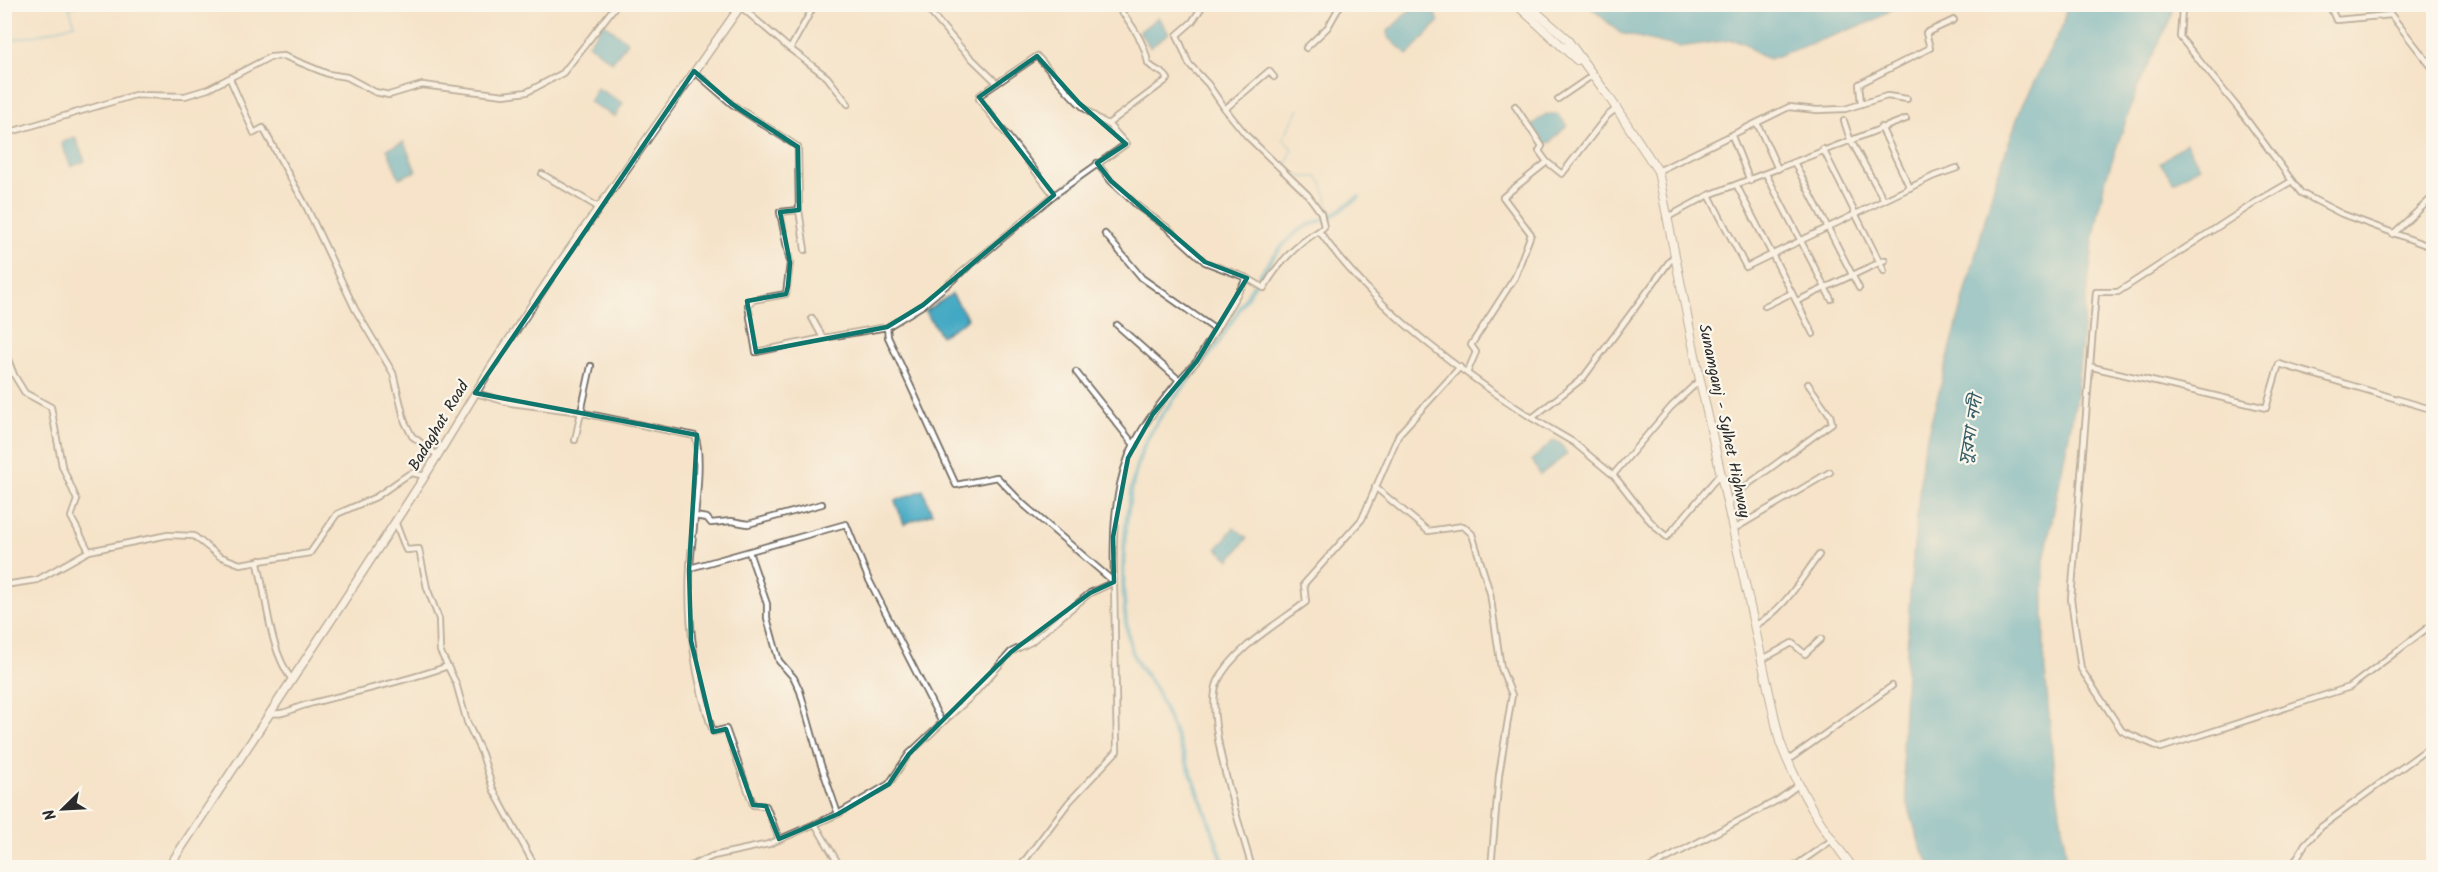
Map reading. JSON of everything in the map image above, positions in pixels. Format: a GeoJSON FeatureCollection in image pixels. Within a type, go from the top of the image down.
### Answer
{"type":"FeatureCollection","features":[{"type":"Feature","properties":{"kind":"main road"},"geometry":{"type":"LineString","coordinates":[[1516,4],[1528,9]]}},
{"type":"Feature","properties":{"kind":"main road","name":"Badaghat Road"},"geometry":{"type":"LineString","coordinates":[[168,867],[425,476],[475,393],[598,207],[741,5]]}},
{"type":"Feature","properties":{"kind":"main road","name":"Sunamganj - Sylhet Highway"},"geometry":{"type":"LineString","coordinates":[[1528,9],[1562,40],[1591,72],[1658,171],[1700,380],[1756,625],[1780,742],[1797,786],[1832,840],[1853,867]]}},
{"type":"Feature","properties":{"kind":"street"},"geometry":{"type":"LineString","coordinates":[[4,134],[135,95],[185,96],[230,79],[270,57],[284,56],[328,74],[347,78],[375,92],[389,95],[422,85],[504,95],[527,92],[563,73],[616,4]]}},
{"type":"Feature","properties":{"kind":"street"},"geometry":{"type":"LineString","coordinates":[[789,48],[815,4]]}},
{"type":"Feature","properties":{"kind":"street"},"geometry":{"type":"LineString","coordinates":[[923,4],[962,49],[997,83]]}},
{"type":"Feature","properties":{"kind":"street"},"geometry":{"type":"LineString","coordinates":[[1108,124],[1168,79],[1163,72],[1154,70],[1148,63],[1148,56],[1132,25],[1114,4]]}},
{"type":"Feature","properties":{"kind":"street"},"geometry":{"type":"LineString","coordinates":[[1204,4],[1192,22],[1177,35],[1189,63],[1208,84],[1247,136],[1308,195],[1321,213],[1321,229],[1362,284],[1413,330],[1467,373],[1532,418],[1573,442],[1613,475],[1630,493],[1649,523],[1667,537],[1721,473]]}},
{"type":"Feature","properties":{"kind":"street"},"geometry":{"type":"LineString","coordinates":[[1306,48],[1328,27],[1341,4]]}},
{"type":"Feature","properties":{"kind":"street"},"geometry":{"type":"LineString","coordinates":[[2187,4],[2182,9],[2180,38],[2238,108],[2301,193],[2393,234],[2433,248]]}},
{"type":"Feature","properties":{"kind":"street"},"geometry":{"type":"LineString","coordinates":[[2329,4],[2336,20],[2391,15],[2433,70]]}},
{"type":"Feature","properties":{"kind":"street"},"geometry":{"type":"LineString","coordinates":[[741,5],[789,48],[827,77],[848,104]]}},
{"type":"Feature","properties":{"kind":"street"},"geometry":{"type":"LineString","coordinates":[[1861,105],[1859,84],[1930,48],[1926,33],[1954,20]]}},
{"type":"Feature","properties":{"kind":"street"},"geometry":{"type":"LineString","coordinates":[[799,210],[780,212],[790,264],[786,294],[753,300],[748,305],[756,352],[886,327],[923,305],[1054,195],[1126,144],[1108,124],[1093,116],[1079,103],[1037,56],[980,95],[980,99],[1054,195]]}},
{"type":"Feature","properties":{"kind":"street"},"geometry":{"type":"LineString","coordinates":[[694,71],[732,104],[798,147],[799,210],[806,250]]}},
{"type":"Feature","properties":{"kind":"street"},"geometry":{"type":"LineString","coordinates":[[1225,109],[1269,71],[1274,77]]}},
{"type":"Feature","properties":{"kind":"street"},"geometry":{"type":"LineString","coordinates":[[1558,99],[1591,72]]}},
{"type":"Feature","properties":{"kind":"street"},"geometry":{"type":"LineString","coordinates":[[230,79],[254,133],[263,128],[306,206],[355,309],[393,373],[405,422],[412,436],[437,456]]}},
{"type":"Feature","properties":{"kind":"street"},"geometry":{"type":"LineString","coordinates":[[1658,171],[1789,107],[1817,110],[1861,105],[1887,96],[1907,99]]}},
{"type":"Feature","properties":{"kind":"street"},"geometry":{"type":"LineString","coordinates":[[1515,106],[1542,146],[1539,151],[1547,162],[1562,174],[1607,116],[1617,108]]}},
{"type":"Feature","properties":{"kind":"street"},"geometry":{"type":"LineString","coordinates":[[1666,218],[1709,195],[1750,182],[1823,149],[1906,119]]}},
{"type":"Feature","properties":{"kind":"street"},"geometry":{"type":"LineString","coordinates":[[1844,121],[1850,139],[1884,201]]}},
{"type":"Feature","properties":{"kind":"street"},"geometry":{"type":"LineString","coordinates":[[1757,123],[1778,169]]}},
{"type":"Feature","properties":{"kind":"street"},"geometry":{"type":"LineString","coordinates":[[1881,128],[1911,188]]}},
{"type":"Feature","properties":{"kind":"street"},"geometry":{"type":"LineString","coordinates":[[1732,136],[1750,182]]}},
{"type":"Feature","properties":{"kind":"street"},"geometry":{"type":"LineString","coordinates":[[1823,149],[1883,262],[1884,271]]}},
{"type":"Feature","properties":{"kind":"street"},"geometry":{"type":"LineString","coordinates":[[1467,373],[1476,352],[1471,345],[1515,277],[1532,234],[1503,197],[1547,162]]}},
{"type":"Feature","properties":{"kind":"street"},"geometry":{"type":"LineString","coordinates":[[1794,162],[1859,288]]}},
{"type":"Feature","properties":{"kind":"street"},"geometry":{"type":"LineString","coordinates":[[1097,163],[1111,181],[1140,208],[1168,228],[1206,262],[1248,279],[1262,288],[1301,243],[1321,229]]}},
{"type":"Feature","properties":{"kind":"street"},"geometry":{"type":"LineString","coordinates":[[1709,195],[1746,267],[1934,176],[1958,168]]}},
{"type":"Feature","properties":{"kind":"street"},"geometry":{"type":"LineString","coordinates":[[542,174],[598,207]]}},
{"type":"Feature","properties":{"kind":"street"},"geometry":{"type":"LineString","coordinates":[[1766,174],[1830,299]]}},
{"type":"Feature","properties":{"kind":"street"},"geometry":{"type":"LineString","coordinates":[[2292,181],[2118,292],[2096,292],[2092,368],[2071,599],[2081,669],[2122,731],[2161,748],[2349,687],[2433,623]]}},
{"type":"Feature","properties":{"kind":"street"},"geometry":{"type":"LineString","coordinates":[[1737,186],[1813,334]]}},
{"type":"Feature","properties":{"kind":"street"},"geometry":{"type":"LineString","coordinates":[[2393,234],[2433,196]]}},
{"type":"Feature","properties":{"kind":"street"},"geometry":{"type":"LineString","coordinates":[[1105,234],[1142,278],[1216,330]]}},
{"type":"Feature","properties":{"kind":"street"},"geometry":{"type":"LineString","coordinates":[[1532,418],[1583,378],[1675,254]]}},
{"type":"Feature","properties":{"kind":"street"},"geometry":{"type":"LineString","coordinates":[[1797,301],[1883,262]]}},
{"type":"Feature","properties":{"kind":"street"},"geometry":{"type":"LineString","coordinates":[[1019,867],[1062,809],[1117,752],[1113,537],[1128,458],[1153,414],[1197,361],[1248,279]]}},
{"type":"Feature","properties":{"kind":"street"},"geometry":{"type":"LineString","coordinates":[[1765,306],[1792,293]]}},
{"type":"Feature","properties":{"kind":"street"},"geometry":{"type":"LineString","coordinates":[[812,318],[823,338]]}},
{"type":"Feature","properties":{"kind":"street"},"geometry":{"type":"LineString","coordinates":[[1116,325],[1179,380]]}},
{"type":"Feature","properties":{"kind":"street"},"geometry":{"type":"LineString","coordinates":[[886,327],[888,337],[956,485],[997,477],[1039,519],[1114,582]]}},
{"type":"Feature","properties":{"kind":"street"},"geometry":{"type":"LineString","coordinates":[[4,350],[14,375],[25,393],[51,407],[62,466],[77,500],[71,517],[89,551]]}},
{"type":"Feature","properties":{"kind":"street"},"geometry":{"type":"LineString","coordinates":[[2092,368],[2266,408],[2279,364],[2433,410]]}},
{"type":"Feature","properties":{"kind":"street"},"geometry":{"type":"LineString","coordinates":[[575,440],[591,366]]}},
{"type":"Feature","properties":{"kind":"street"},"geometry":{"type":"LineString","coordinates":[[1252,867],[1226,771],[1212,696],[1218,679],[1230,663],[1264,633],[1306,602],[1304,584],[1362,519],[1399,434],[1460,367]]}},
{"type":"Feature","properties":{"kind":"street"},"geometry":{"type":"LineString","coordinates":[[1076,372],[1135,446]]}},
{"type":"Feature","properties":{"kind":"street"},"geometry":{"type":"LineString","coordinates":[[1613,475],[1671,407],[1700,380]]}},
{"type":"Feature","properties":{"kind":"street"},"geometry":{"type":"LineString","coordinates":[[1728,503],[1743,488],[1832,423],[1830,415],[1808,384]]}},
{"type":"Feature","properties":{"kind":"street"},"geometry":{"type":"LineString","coordinates":[[475,393],[502,401],[695,436],[694,516],[690,568],[691,641],[713,732],[726,729],[753,805],[766,806],[779,839]]}},
{"type":"Feature","properties":{"kind":"street"},"geometry":{"type":"LineString","coordinates":[[1734,529],[1830,472]]}},
{"type":"Feature","properties":{"kind":"street"},"geometry":{"type":"LineString","coordinates":[[4,585],[37,580],[89,551],[168,535],[194,536],[219,556],[240,564],[310,553],[337,514],[376,497],[412,473],[425,476]]}},
{"type":"Feature","properties":{"kind":"street"},"geometry":{"type":"LineString","coordinates":[[1375,488],[1428,531],[1463,526],[1472,534],[1484,573],[1490,593],[1501,668],[1512,695],[1499,775],[1491,867]]}},
{"type":"Feature","properties":{"kind":"street"},"geometry":{"type":"LineString","coordinates":[[694,516],[707,518],[711,523],[732,520],[748,524],[822,504]]}},
{"type":"Feature","properties":{"kind":"street"},"geometry":{"type":"LineString","coordinates":[[395,521],[406,550],[419,549],[427,588],[440,619],[440,651],[456,683],[467,722],[482,754],[493,789],[536,867]]}},
{"type":"Feature","properties":{"kind":"street"},"geometry":{"type":"LineString","coordinates":[[690,568],[846,524],[868,578],[942,723]]}},
{"type":"Feature","properties":{"kind":"street"},"geometry":{"type":"LineString","coordinates":[[749,552],[767,604],[767,618],[778,661],[794,678],[801,691],[820,762],[838,814]]}},
{"type":"Feature","properties":{"kind":"street"},"geometry":{"type":"LineString","coordinates":[[1756,625],[1767,619],[1788,599],[1819,555]]}},
{"type":"Feature","properties":{"kind":"street"},"geometry":{"type":"LineString","coordinates":[[260,560],[258,564],[270,629],[280,663],[292,680]]}},
{"type":"Feature","properties":{"kind":"street"},"geometry":{"type":"LineString","coordinates":[[686,867],[712,856],[769,844],[838,814],[889,784],[909,754],[973,695],[1011,652],[1031,642],[1090,593],[1114,582]]}},
{"type":"Feature","properties":{"kind":"street"},"geometry":{"type":"LineString","coordinates":[[1763,659],[1792,643],[1805,654],[1821,639]]}},
{"type":"Feature","properties":{"kind":"street"},"geometry":{"type":"LineString","coordinates":[[270,713],[279,715],[307,704],[399,683],[448,666]]}},
{"type":"Feature","properties":{"kind":"street"},"geometry":{"type":"LineString","coordinates":[[1788,761],[1892,686]]}},
{"type":"Feature","properties":{"kind":"street"},"geometry":{"type":"LineString","coordinates":[[2291,867],[2305,844],[2321,827],[2433,744]]}},
{"type":"Feature","properties":{"kind":"street"},"geometry":{"type":"LineString","coordinates":[[1649,867],[1778,800],[1797,786]]}},
{"type":"Feature","properties":{"kind":"street"},"geometry":{"type":"LineString","coordinates":[[815,824],[841,867]]}},
{"type":"Feature","properties":{"kind":"street"},"geometry":{"type":"LineString","coordinates":[[1792,867],[1832,840]]}},
{"type":"Feature","properties":{"kind":"highlighted area"},"geometry":{"type":"Polygon","coordinates":[[[1037,56],[1079,103],[1126,144],[1097,163],[1111,181],[1205,262],[1247,278],[1197,361],[1153,414],[1128,458],[1113,537],[1114,582],[1090,593],[1011,652],[909,754],[889,784],[838,814],[779,839],[766,806],[753,805],[726,729],[713,732],[691,641],[689,570],[697,435],[475,393],[694,71],[732,104],[798,147],[799,210],[780,212],[790,263],[786,294],[747,301],[756,352],[887,327],[923,305],[1054,195],[979,97],[1037,56]]]}},
{"type":"Feature","properties":{"kind":"water"},"geometry":{"type":"Polygon","coordinates":[[[1416,4],[1429,9],[1439,21],[1408,55],[1388,37],[1387,32],[1416,4]]]}},
{"type":"Feature","properties":{"kind":"water"},"geometry":{"type":"Polygon","coordinates":[[[1588,5],[1899,5],[1873,21],[1769,59],[1759,55],[1743,42],[1731,40],[1679,47],[1620,33],[1588,5]]]}},
{"type":"Feature","properties":{"kind":"water","name":"সুরমা নদী"},"geometry":{"type":"Polygon","coordinates":[[[2066,5],[2174,5],[2171,17],[2137,89],[2104,184],[2093,242],[2075,404],[2044,561],[2044,658],[2053,762],[2066,854],[2072,867],[1932,867],[1920,846],[1907,801],[1902,750],[1910,590],[1923,451],[1995,182],[2022,105],[2064,23],[2066,5]]]}},
{"type":"Feature","properties":{"kind":"water"},"geometry":{"type":"Polygon","coordinates":[[[1158,17],[1169,33],[1150,47],[1139,32],[1158,17]]]}},
{"type":"Feature","properties":{"kind":"water"},"geometry":{"type":"Polygon","coordinates":[[[604,23],[628,42],[612,62],[588,44],[604,23]]]}},
{"type":"Feature","properties":{"kind":"water"},"geometry":{"type":"Polygon","coordinates":[[[597,88],[623,103],[615,117],[589,102],[597,88]]]}},
{"type":"Feature","properties":{"kind":"water"},"geometry":{"type":"Polygon","coordinates":[[[1546,114],[1557,114],[1567,125],[1551,142],[1545,144],[1532,130],[1533,124],[1546,114]]]}},
{"type":"Feature","properties":{"kind":"water"},"geometry":{"type":"Polygon","coordinates":[[[75,137],[85,161],[71,167],[61,143],[75,137]]]}},
{"type":"Feature","properties":{"kind":"water"},"geometry":{"type":"Polygon","coordinates":[[[404,142],[416,171],[399,178],[387,149],[404,142]]]}},
{"type":"Feature","properties":{"kind":"water"},"geometry":{"type":"Polygon","coordinates":[[[2186,143],[2200,167],[2174,182],[2160,163],[2186,143]]]}},
{"type":"Feature","properties":{"kind":"water"},"geometry":{"type":"Polygon","coordinates":[[[952,294],[968,319],[941,336],[925,311],[952,294]]]}},
{"type":"Feature","properties":{"kind":"water"},"geometry":{"type":"Polygon","coordinates":[[[1554,440],[1561,444],[1567,454],[1540,475],[1532,460],[1554,440]]]}},
{"type":"Feature","properties":{"kind":"water"},"geometry":{"type":"Polygon","coordinates":[[[923,490],[932,513],[904,524],[895,501],[923,490]]]}},
{"type":"Feature","properties":{"kind":"water"},"geometry":{"type":"Polygon","coordinates":[[[1234,527],[1247,538],[1230,560],[1217,549],[1234,527]]]}},
{"type":"Feature","properties":{"kind":"waterway"},"geometry":{"type":"LineString","coordinates":[[4,41],[37,35],[75,24],[69,8],[82,4]]}},
{"type":"Feature","properties":{"kind":"waterway"},"geometry":{"type":"LineString","coordinates":[[1299,109],[1283,138],[1292,149],[1285,169],[1304,177],[1317,177],[1322,183],[1332,215]]}},
{"type":"Feature","properties":{"kind":"waterway"},"geometry":{"type":"LineString","coordinates":[[1225,868],[1176,737],[1158,694],[1136,661],[1128,635],[1123,581],[1131,492],[1137,467],[1151,432],[1216,346],[1268,263],[1295,233],[1333,215],[1359,197]]}}]}
